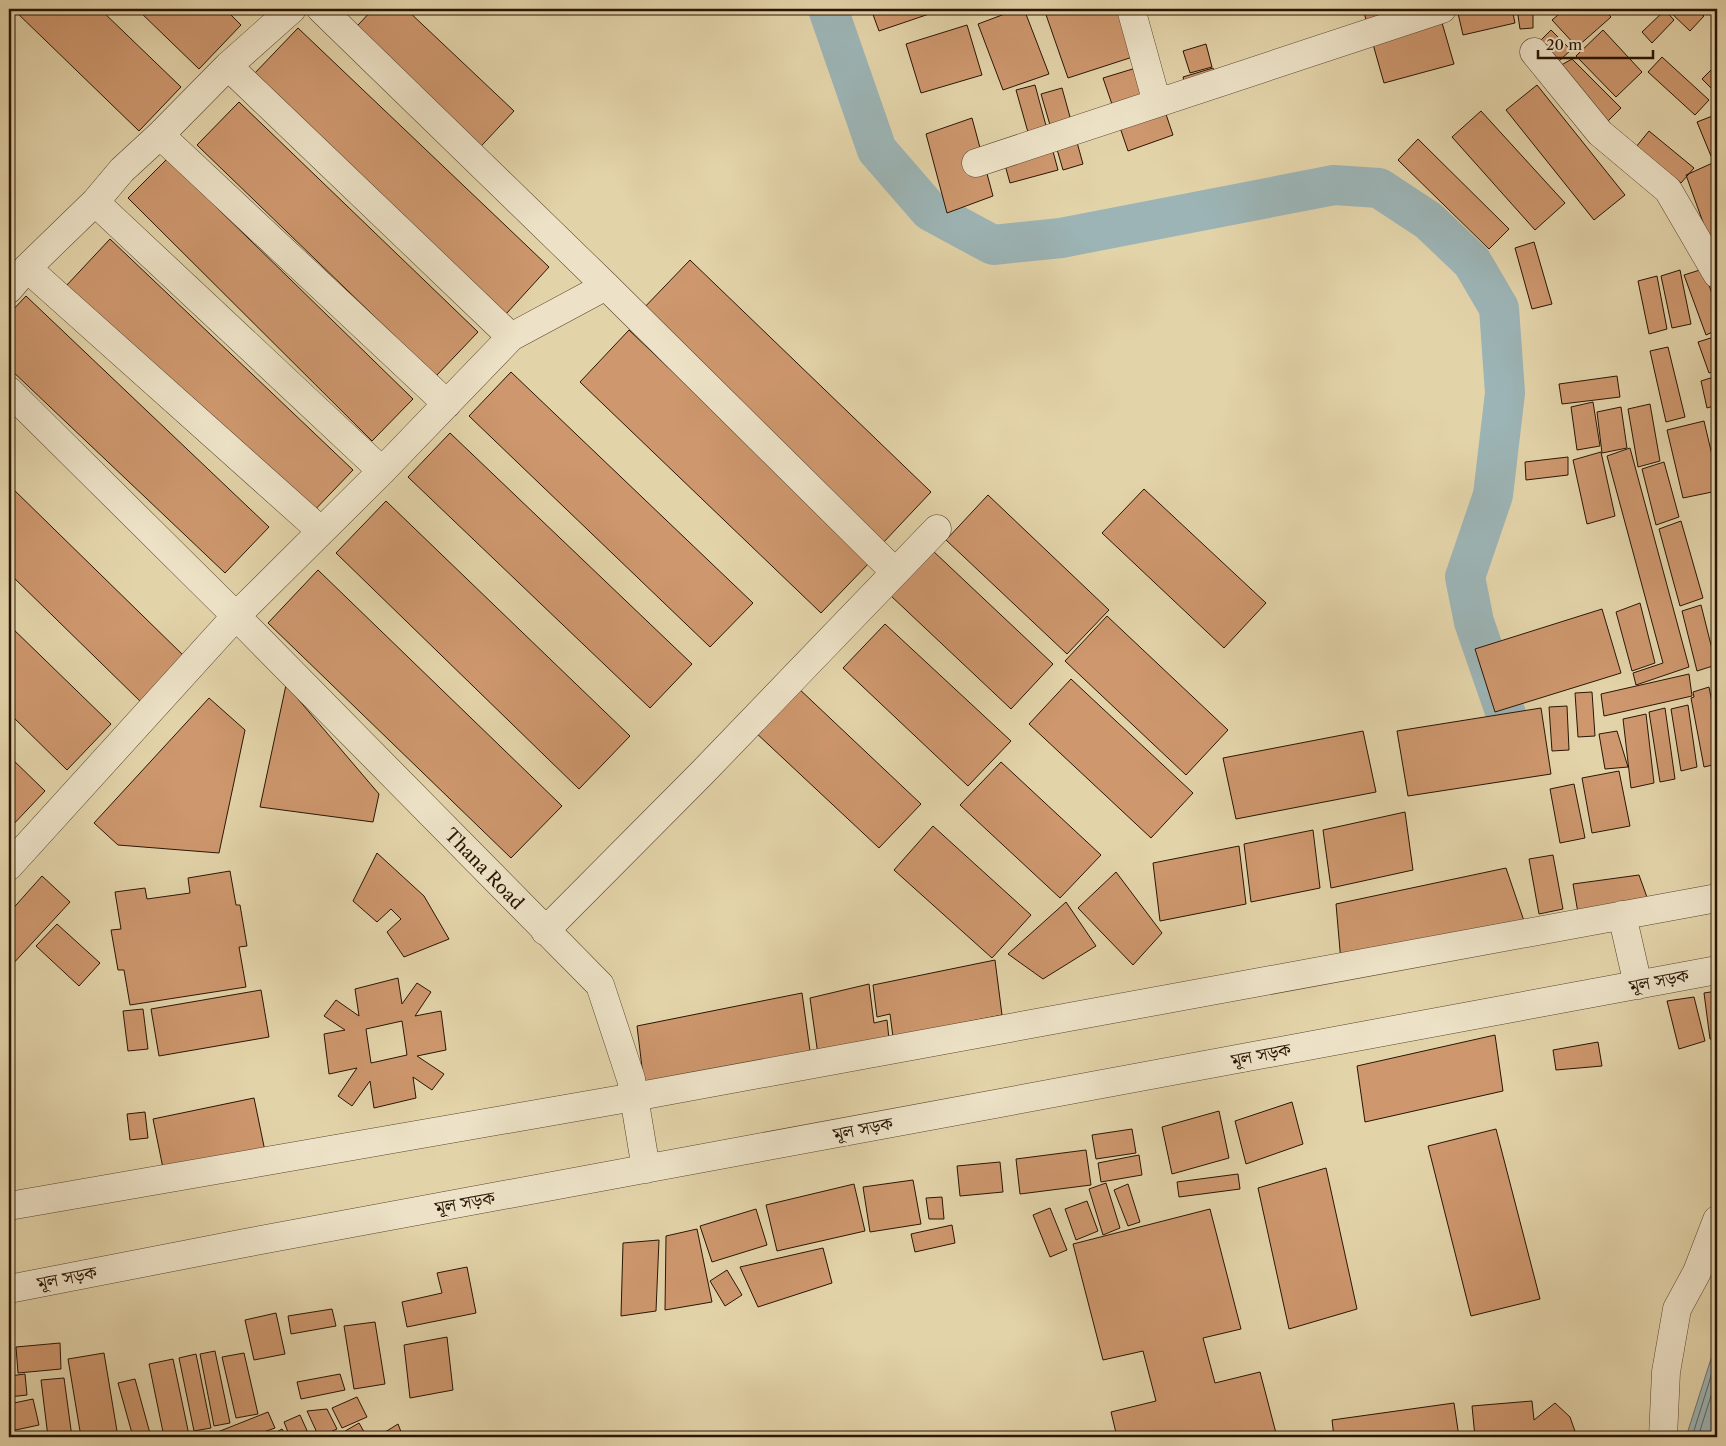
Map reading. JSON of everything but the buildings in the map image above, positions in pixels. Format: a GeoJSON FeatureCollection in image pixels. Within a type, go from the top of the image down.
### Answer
{"type":"FeatureCollection","features":[{"type":"Feature","properties":{"kind":"street"},"geometry":{"type":"LineString","coordinates":[[9,289],[95,202],[122,170],[160,135],[228,66],[292,9]]}},
{"type":"Feature","properties":{"kind":"street"},"geometry":{"type":"LineString","coordinates":[[321,9],[606,286],[895,572]]}},
{"type":"Feature","properties":{"kind":"street"},"geometry":{"type":"LineString","coordinates":[[1131,9],[1157,103]]}},
{"type":"Feature","properties":{"kind":"street"},"geometry":{"type":"LineString","coordinates":[[976,163],[1442,9]]}},
{"type":"Feature","properties":{"kind":"street"},"geometry":{"type":"LineString","coordinates":[[1534,52],[1600,133],[1668,190],[1717,274]]}},
{"type":"Feature","properties":{"kind":"street"},"geometry":{"type":"LineString","coordinates":[[228,66],[511,337]]}},
{"type":"Feature","properties":{"kind":"street"},"geometry":{"type":"LineString","coordinates":[[160,135],[447,404]]}},
{"type":"Feature","properties":{"kind":"street"},"geometry":{"type":"LineString","coordinates":[[95,202],[382,471]]}},
{"type":"Feature","properties":{"kind":"street"},"geometry":{"type":"LineString","coordinates":[[28,268],[320,530]]}},
{"type":"Feature","properties":{"kind":"street"},"geometry":{"type":"LineString","coordinates":[[9,866],[236,616],[320,530],[382,471],[511,337],[606,286]]}},
{"type":"Feature","properties":{"kind":"street","name":"Thana Road"},"geometry":{"type":"LineString","coordinates":[[9,392],[236,616],[600,985],[631,1079],[646,1170]]}},
{"type":"Feature","properties":{"kind":"street"},"geometry":{"type":"LineString","coordinates":[[545,931],[702,773],[937,529]]}},
{"type":"Feature","properties":{"kind":"street"},"geometry":{"type":"LineString","coordinates":[[9,1206],[634,1097],[1717,898]]}},
{"type":"Feature","properties":{"kind":"street"},"geometry":{"type":"LineString","coordinates":[[1622,915],[1638,985]]}},
{"type":"Feature","properties":{"kind":"street","name":"মূল সড়ক"},"geometry":{"type":"LineString","coordinates":[[9,1289],[1717,970]]}},
{"type":"Feature","properties":{"kind":"street"},"geometry":{"type":"LineString","coordinates":[[1663,1437],[1666,1372],[1677,1309],[1697,1272],[1717,1220]]}},
{"type":"Feature","properties":{"kind":"water"},"geometry":{"type":"Polygon","coordinates":[[[1717,1340],[1717,1437],[1686,1437],[1717,1340]]]}},
{"type":"Feature","properties":{"kind":"waterway"},"geometry":{"type":"LineString","coordinates":[[828,9],[877,150],[930,211],[993,245],[1061,238],[1334,185],[1379,188],[1429,221],[1472,262],[1499,308],[1505,393],[1493,495],[1465,577],[1474,622],[1519,752]]}}]}
